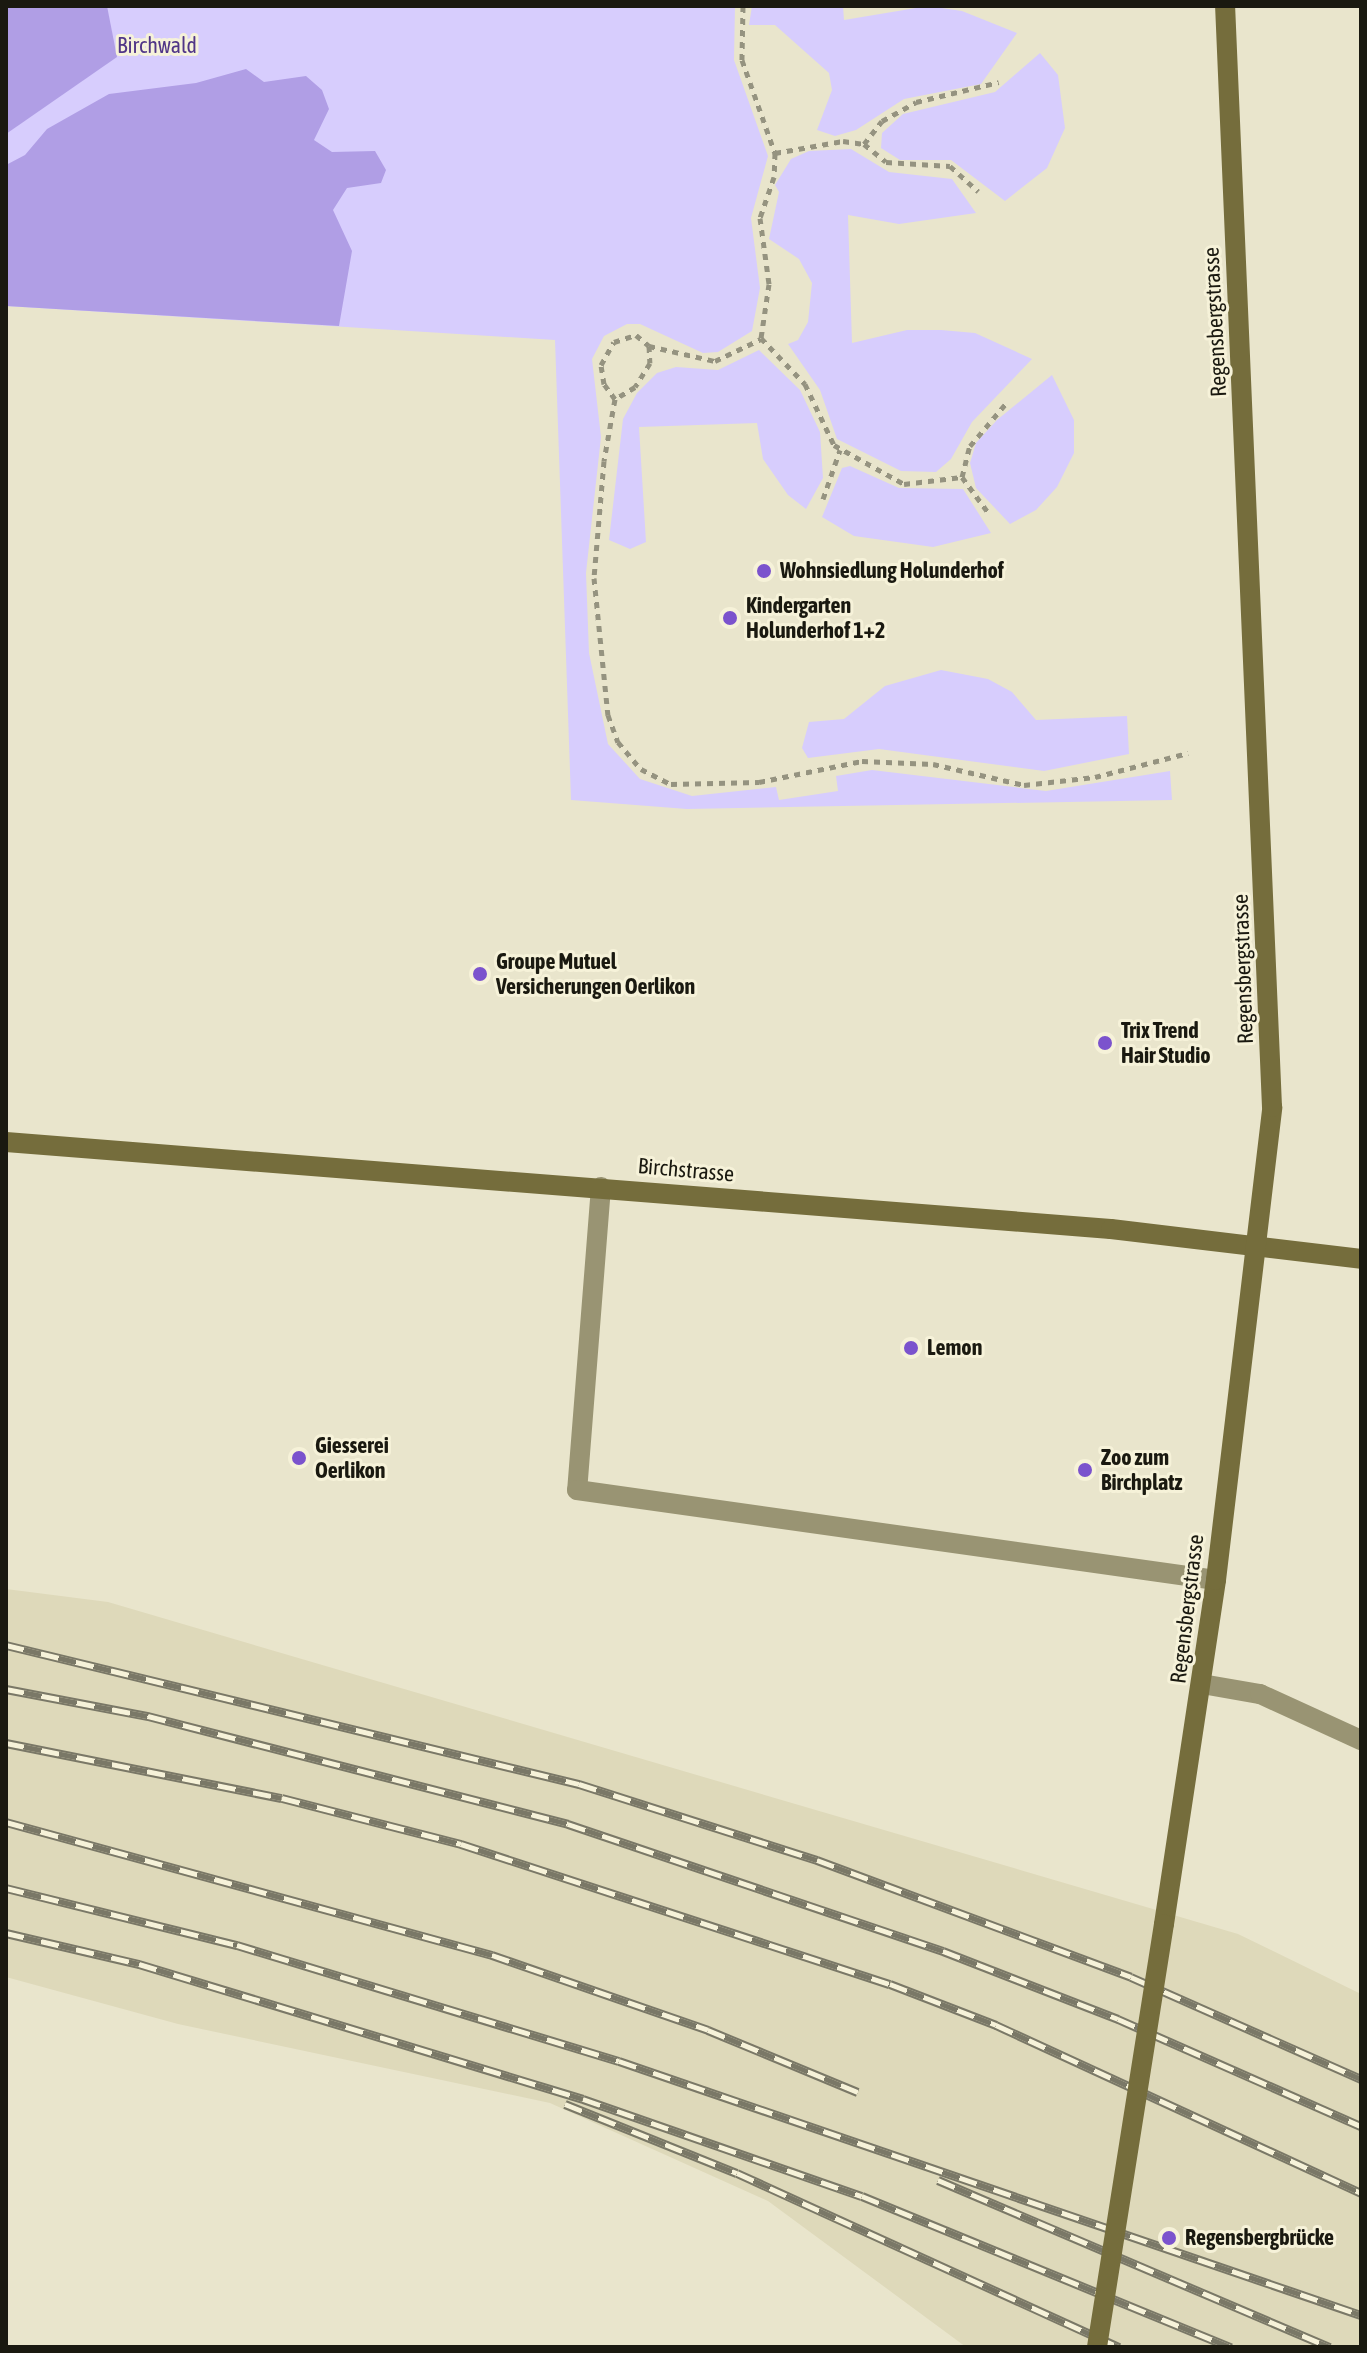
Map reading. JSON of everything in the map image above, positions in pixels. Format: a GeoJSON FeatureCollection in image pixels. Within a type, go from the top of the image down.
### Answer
{"type":"FeatureCollection","features":[{"type":"Feature","properties":{"kind":"street","name":"Regensbergstrasse"},"geometry":{"type":"LineString","coordinates":[[1097,2347],[1202,1684],[1260,1245],[1270,1061],[1225,6]]}},
{"type":"Feature","properties":{"kind":"street","name":"Birchstrasse"},"geometry":{"type":"LineString","coordinates":[[6,1142],[601,1187],[1260,1245],[1361,1259]]}},
{"type":"Feature","properties":{"kind":"street"},"geometry":{"type":"LineString","coordinates":[[601,1187],[577,1490],[1216,1580]]}},
{"type":"Feature","properties":{"kind":"street"},"geometry":{"type":"LineString","coordinates":[[1202,1684],[1260,1694],[1361,1740]]}},
{"type":"Feature","properties":{"kind":"path"},"geometry":{"type":"LineString","coordinates":[[743,6],[742,60],[775,153],[774,177],[760,218],[769,284],[761,338]]}},
{"type":"Feature","properties":{"kind":"path"},"geometry":{"type":"LineString","coordinates":[[864,144],[882,121],[916,102],[999,82]]}},
{"type":"Feature","properties":{"kind":"path"},"geometry":{"type":"LineString","coordinates":[[775,153],[843,141],[864,144],[886,162],[950,166],[978,191]]}},
{"type":"Feature","properties":{"kind":"path"},"geometry":{"type":"LineString","coordinates":[[761,338],[715,361],[649,346],[636,335],[614,342],[601,365],[604,384],[615,399],[604,461],[594,578],[608,715],[618,742],[641,769],[671,784],[759,782],[862,761],[933,764],[1024,785],[1095,777],[1188,753]]}},
{"type":"Feature","properties":{"kind":"path"},"geometry":{"type":"LineString","coordinates":[[761,338],[805,384],[840,450],[904,484],[962,477]]}},
{"type":"Feature","properties":{"kind":"path"},"geometry":{"type":"LineString","coordinates":[[615,399],[635,387],[650,363],[649,346]]}},
{"type":"Feature","properties":{"kind":"path"},"geometry":{"type":"LineString","coordinates":[[962,477],[970,446],[1008,401]]}},
{"type":"Feature","properties":{"kind":"path"},"geometry":{"type":"LineString","coordinates":[[823,499],[840,450]]}},
{"type":"Feature","properties":{"kind":"path"},"geometry":{"type":"LineString","coordinates":[[962,477],[990,515]]}},
{"type":"Feature","properties":{"kind":"shaded area"},"geometry":{"type":"Polygon","coordinates":[[[6,6],[107,6],[117,57],[6,134],[6,6]]]}},
{"type":"Feature","properties":{"kind":"shaded area"},"geometry":{"type":"Polygon","coordinates":[[[246,69],[264,82],[306,76],[322,90],[329,109],[314,140],[332,152],[375,151],[386,170],[381,183],[347,188],[333,210],[352,251],[339,326],[6,306],[6,165],[25,155],[47,129],[109,94],[196,83],[246,69]]]}},
{"type":"Feature","properties":{"kind":"shaded area"},"geometry":{"type":"Polygon","coordinates":[[[6,1589],[108,1602],[1238,1934],[1361,1994],[1361,2347],[966,2347],[768,2201],[550,2103],[178,2024],[6,1977],[6,1589]]]}},
{"type":"Feature","properties":{"kind":"green space","name":"Birchwald"},"geometry":{"type":"Polygon","coordinates":[[[6,6],[735,6],[734,60],[768,156],[751,218],[760,288],[752,331],[718,352],[703,353],[640,324],[627,324],[604,336],[592,359],[601,437],[586,573],[589,653],[608,744],[640,779],[692,796],[776,787],[779,800],[838,791],[836,776],[872,770],[1046,791],[1170,771],[1172,800],[687,809],[571,800],[555,340],[6,306],[6,6]]]}},
{"type":"Feature","properties":{"kind":"green space"},"geometry":{"type":"Polygon","coordinates":[[[752,6],[843,6],[844,20],[928,6],[962,11],[1017,33],[981,84],[904,99],[856,130],[835,136],[817,130],[832,90],[829,73],[775,25],[749,25],[752,6]]]}},
{"type":"Feature","properties":{"kind":"green space"},"geometry":{"type":"Polygon","coordinates":[[[1040,53],[1058,75],[1065,128],[1047,168],[1005,201],[951,160],[900,160],[881,148],[882,133],[903,114],[995,92],[1040,53]]]}},
{"type":"Feature","properties":{"kind":"green space"},"geometry":{"type":"Polygon","coordinates":[[[851,149],[889,172],[952,179],[976,213],[899,224],[848,215],[852,343],[907,330],[975,333],[1032,359],[972,422],[951,459],[936,472],[901,471],[837,439],[820,390],[788,344],[798,340],[808,322],[812,283],[799,259],[769,239],[779,192],[775,185],[791,159],[809,151],[851,149]]]}},
{"type":"Feature","properties":{"kind":"green space"},"geometry":{"type":"Polygon","coordinates":[[[759,350],[800,390],[820,432],[823,478],[806,509],[788,495],[763,459],[757,423],[639,427],[646,542],[630,549],[609,540],[623,419],[637,393],[657,373],[676,367],[718,370],[759,350]]]}},
{"type":"Feature","properties":{"kind":"green space"},"geometry":{"type":"Polygon","coordinates":[[[1052,375],[1074,420],[1074,453],[1057,487],[1036,510],[1010,524],[976,488],[970,463],[976,443],[997,420],[1052,375]]]}},
{"type":"Feature","properties":{"kind":"green space"},"geometry":{"type":"Polygon","coordinates":[[[850,466],[899,488],[963,489],[991,533],[933,547],[854,536],[822,517],[842,468],[850,466]]]}},
{"type":"Feature","properties":{"kind":"green space"},"geometry":{"type":"Polygon","coordinates":[[[941,670],[988,679],[1012,692],[1036,720],[1127,716],[1129,754],[1044,771],[879,749],[808,758],[802,748],[809,722],[844,719],[885,686],[941,670]]]}},
{"type":"Feature","properties":{"kind":"railway"},"geometry":{"type":"LineString","coordinates":[[6,1645],[579,1784],[817,1860],[1131,1977],[1361,2079]]}},
{"type":"Feature","properties":{"kind":"railway"},"geometry":{"type":"LineString","coordinates":[[6,1689],[148,1716],[568,1824],[943,1951],[1118,2019],[1361,2126]]}},
{"type":"Feature","properties":{"kind":"railway"},"geometry":{"type":"LineString","coordinates":[[6,1743],[282,1798],[461,1844],[890,1984],[996,2025],[1361,2193]]}},
{"type":"Feature","properties":{"kind":"railway"},"geometry":{"type":"LineString","coordinates":[[6,1822],[492,1955],[708,2030],[858,2092]]}},
{"type":"Feature","properties":{"kind":"railway"},"geometry":{"type":"LineString","coordinates":[[6,1888],[237,1945],[619,2061],[1361,2315]]}},
{"type":"Feature","properties":{"kind":"railway"},"geometry":{"type":"LineString","coordinates":[[6,1933],[139,1964],[583,2099],[862,2196],[1231,2347]]}},
{"type":"Feature","properties":{"kind":"railway"},"geometry":{"type":"LineString","coordinates":[[565,2104],[737,2173],[1119,2347]]}},
{"type":"Feature","properties":{"kind":"railway"},"geometry":{"type":"LineString","coordinates":[[938,2180],[1330,2347]]}},
{"type":"Feature","properties":{"kind":"place","name":"Wohnsiedlung Holunderhof"},"geometry":{"type":"Point","coordinates":[764,571]}},
{"type":"Feature","properties":{"kind":"place","name":"Kindergarten Holunderhof 1+2"},"geometry":{"type":"Point","coordinates":[730,618]}},
{"type":"Feature","properties":{"kind":"place","name":"Groupe Mutuel Versicherungen Oerlikon"},"geometry":{"type":"Point","coordinates":[480,974]}},
{"type":"Feature","properties":{"kind":"place","name":"Trix Trend Hair Studio"},"geometry":{"type":"Point","coordinates":[1105,1043]}},
{"type":"Feature","properties":{"kind":"place","name":"Lemon"},"geometry":{"type":"Point","coordinates":[911,1348]}},
{"type":"Feature","properties":{"kind":"place","name":"Giesserei Oerlikon"},"geometry":{"type":"Point","coordinates":[299,1458]}},
{"type":"Feature","properties":{"kind":"place","name":"Zoo zum Birchplatz"},"geometry":{"type":"Point","coordinates":[1085,1470]}},
{"type":"Feature","properties":{"kind":"place","name":"Regensbergbrücke"},"geometry":{"type":"Point","coordinates":[1169,2238]}}]}
